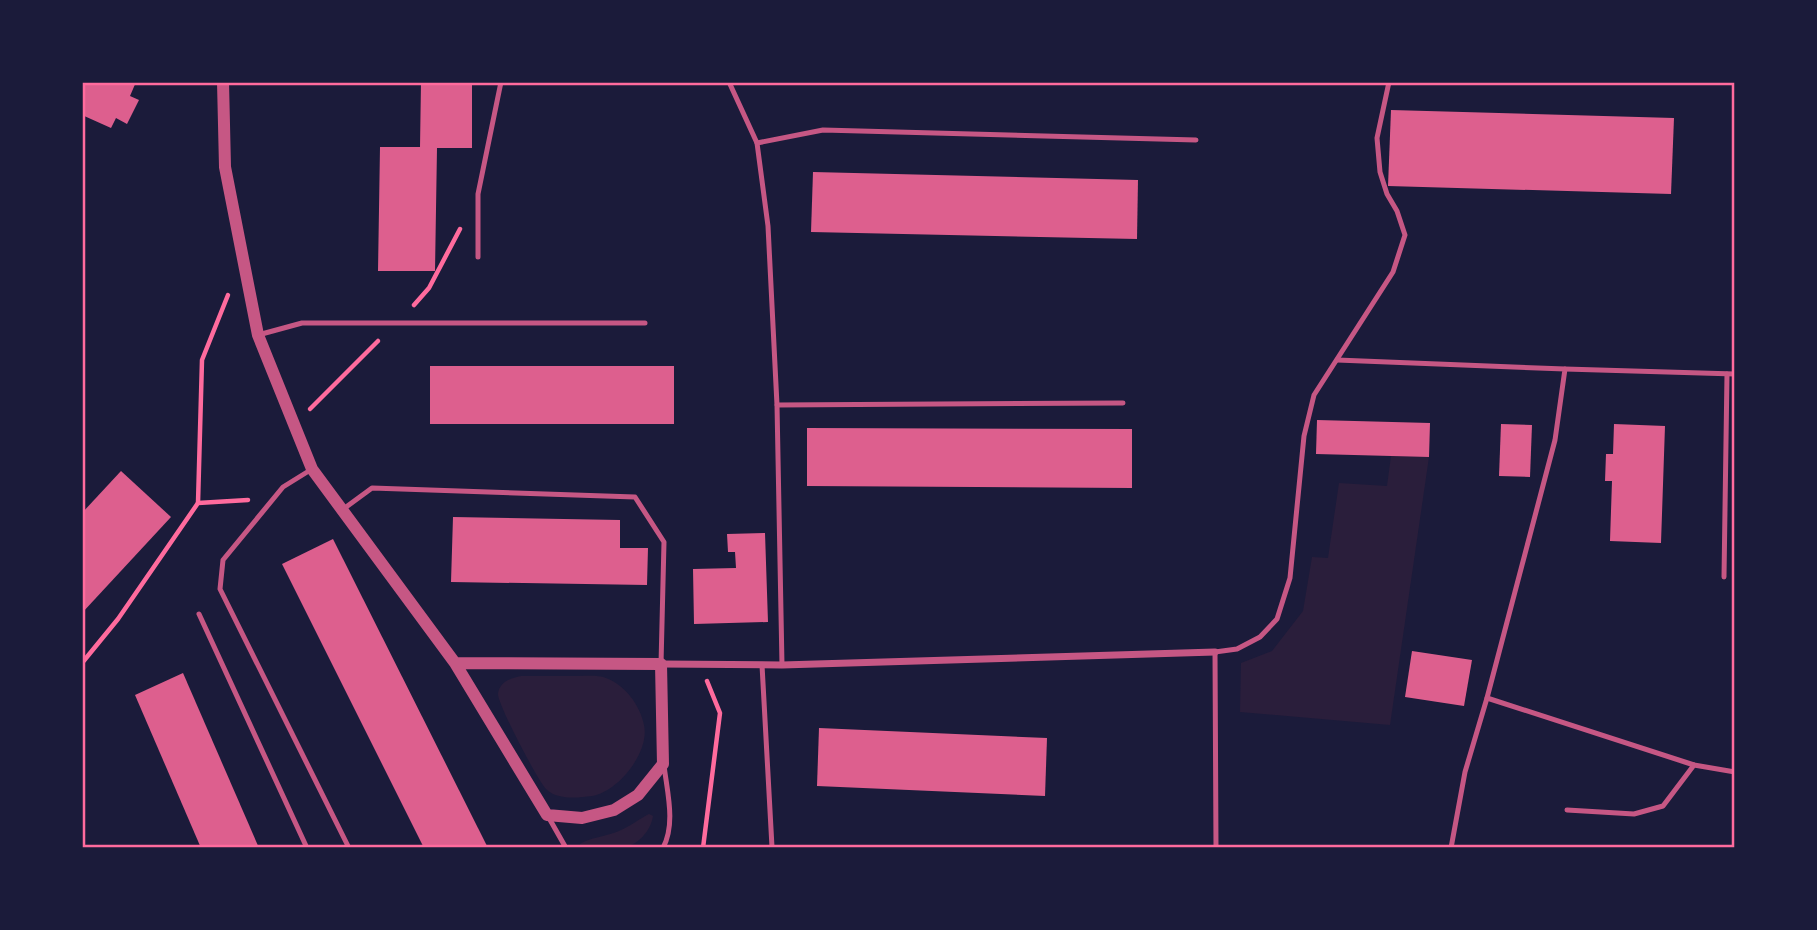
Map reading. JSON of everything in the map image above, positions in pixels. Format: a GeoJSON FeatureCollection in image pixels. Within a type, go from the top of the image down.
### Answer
{"type":"FeatureCollection","features":[{"type":"Feature","properties":{"kind":"street"},"geometry":{"type":"LineString","coordinates":[[223,82],[225,167],[258,335],[312,469],[454,663],[547,815],[582,818],[614,810],[638,795],[663,764],[661,664]]}},
{"type":"Feature","properties":{"kind":"street"},"geometry":{"type":"LineString","coordinates":[[454,663],[782,665],[1214,652]]}},
{"type":"Feature","properties":{"kind":"lane"},"geometry":{"type":"LineString","coordinates":[[478,257],[478,194],[501,82]]}},
{"type":"Feature","properties":{"kind":"lane"},"geometry":{"type":"LineString","coordinates":[[595,82],[622,82]]}},
{"type":"Feature","properties":{"kind":"lane"},"geometry":{"type":"LineString","coordinates":[[729,82],[757,143],[768,226],[777,405],[782,665]]}},
{"type":"Feature","properties":{"kind":"lane"},"geometry":{"type":"LineString","coordinates":[[1216,848],[1214,652],[1237,649],[1259,637],[1277,619],[1290,578],[1304,436],[1314,395],[1393,272],[1405,234],[1380,172],[1377,138],[1389,82]]}},
{"type":"Feature","properties":{"kind":"lane"},"geometry":{"type":"LineString","coordinates":[[757,143],[823,130],[1196,140]]}},
{"type":"Feature","properties":{"kind":"lane"},"geometry":{"type":"LineString","coordinates":[[258,335],[302,323],[645,323]]}},
{"type":"Feature","properties":{"kind":"lane"},"geometry":{"type":"LineString","coordinates":[[1337,360],[1735,374]]}},
{"type":"Feature","properties":{"kind":"lane"},"geometry":{"type":"LineString","coordinates":[[1451,848],[1465,772],[1555,440],[1565,369]]}},
{"type":"Feature","properties":{"kind":"lane"},"geometry":{"type":"LineString","coordinates":[[1724,577],[1727,374]]}},
{"type":"Feature","properties":{"kind":"lane"},"geometry":{"type":"LineString","coordinates":[[777,405],[1123,403]]}},
{"type":"Feature","properties":{"kind":"lane"},"geometry":{"type":"LineString","coordinates":[[312,469],[283,486],[223,559],[220,589],[349,848]]}},
{"type":"Feature","properties":{"kind":"lane"},"geometry":{"type":"LineString","coordinates":[[342,509],[372,488],[635,497],[664,542],[661,664]]}},
{"type":"Feature","properties":{"kind":"lane"},"geometry":{"type":"LineString","coordinates":[[199,614],[307,848]]}},
{"type":"Feature","properties":{"kind":"lane"},"geometry":{"type":"LineString","coordinates":[[762,665],[772,847]]}},
{"type":"Feature","properties":{"kind":"lane"},"geometry":{"type":"LineString","coordinates":[[1487,698],[1694,765],[1735,772]]}},
{"type":"Feature","properties":{"kind":"lane"},"geometry":{"type":"LineString","coordinates":[[663,764],[670,816],[668,838],[663,848]]}},
{"type":"Feature","properties":{"kind":"lane"},"geometry":{"type":"LineString","coordinates":[[1567,810],[1634,814],[1663,806],[1694,765]]}},
{"type":"Feature","properties":{"kind":"lane"},"geometry":{"type":"LineString","coordinates":[[547,815],[566,848]]}},
{"type":"Feature","properties":{"kind":"path"},"geometry":{"type":"LineString","coordinates":[[82,663],[118,620],[198,503],[202,360],[243,258]]}},
{"type":"Feature","properties":{"kind":"path"},"geometry":{"type":"LineString","coordinates":[[198,503],[272,499]]}},
{"type":"Feature","properties":{"kind":"path"},"geometry":{"type":"LineString","coordinates":[[700,664],[720,713],[703,848]]}},
{"type":"Feature","properties":{"kind":"shaded area"},"geometry":{"type":"Polygon","coordinates":[[[1391,456],[1429,457],[1390,725],[1240,712],[1241,663],[1272,651],[1303,611],[1312,557],[1328,558],[1339,483],[1387,486],[1391,456]]]}},
{"type":"Feature","properties":{"kind":"shaded area"},"geometry":{"type":"Polygon","coordinates":[[[521,676],[600,676],[619,685],[631,697],[639,710],[645,736],[637,758],[621,779],[602,793],[592,796],[561,797],[546,789],[519,743],[498,694],[503,684],[521,676]]]}},
{"type":"Feature","properties":{"kind":"shaded area"},"geometry":{"type":"Polygon","coordinates":[[[649,814],[653,816],[649,827],[642,837],[628,847],[580,848],[580,844],[584,842],[619,831],[649,814]]]}},
{"type":"Feature","properties":{"kind":"building"},"geometry":{"type":"Polygon","coordinates":[[[82,82],[136,82],[130,96],[139,100],[127,124],[116,118],[111,128],[82,115],[82,82]]]}},
{"type":"Feature","properties":{"kind":"building"},"geometry":{"type":"Polygon","coordinates":[[[421,82],[472,82],[472,148],[437,148],[435,271],[378,271],[380,147],[420,147],[421,82]]]}},
{"type":"Feature","properties":{"kind":"building"},"geometry":{"type":"Polygon","coordinates":[[[1391,110],[1674,118],[1671,194],[1388,186],[1391,110]]]}},
{"type":"Feature","properties":{"kind":"building"},"geometry":{"type":"Polygon","coordinates":[[[813,172],[1138,180],[1137,239],[811,232],[813,172]]]}},
{"type":"Feature","properties":{"kind":"building"},"geometry":{"type":"Polygon","coordinates":[[[430,366],[674,366],[674,424],[430,424],[430,366]]]}},
{"type":"Feature","properties":{"kind":"building"},"geometry":{"type":"Polygon","coordinates":[[[1317,420],[1430,423],[1429,457],[1316,454],[1317,420]]]}},
{"type":"Feature","properties":{"kind":"building"},"geometry":{"type":"Polygon","coordinates":[[[1501,424],[1532,425],[1530,477],[1499,476],[1501,424]]]}},
{"type":"Feature","properties":{"kind":"building"},"geometry":{"type":"Polygon","coordinates":[[[1614,424],[1665,426],[1661,543],[1610,541],[1612,481],[1605,481],[1606,454],[1613,454],[1614,424]]]}},
{"type":"Feature","properties":{"kind":"building"},"geometry":{"type":"Polygon","coordinates":[[[807,428],[1132,429],[1132,488],[807,486],[807,428]]]}},
{"type":"Feature","properties":{"kind":"building"},"geometry":{"type":"Polygon","coordinates":[[[121,471],[171,517],[82,613],[82,513],[121,471]]]}},
{"type":"Feature","properties":{"kind":"building"},"geometry":{"type":"Polygon","coordinates":[[[453,517],[620,520],[620,548],[648,548],[647,585],[451,582],[453,517]]]}},
{"type":"Feature","properties":{"kind":"building"},"geometry":{"type":"Polygon","coordinates":[[[765,533],[768,622],[694,624],[693,569],[736,568],[735,552],[728,552],[727,534],[765,533]]]}},
{"type":"Feature","properties":{"kind":"building"},"geometry":{"type":"Polygon","coordinates":[[[333,539],[488,848],[424,848],[282,564],[333,539]]]}},
{"type":"Feature","properties":{"kind":"building"},"geometry":{"type":"Polygon","coordinates":[[[1412,651],[1472,660],[1464,706],[1405,697],[1412,651]]]}},
{"type":"Feature","properties":{"kind":"building"},"geometry":{"type":"Polygon","coordinates":[[[183,673],[259,848],[201,848],[135,695],[183,673]]]}},
{"type":"Feature","properties":{"kind":"building"},"geometry":{"type":"Polygon","coordinates":[[[819,728],[1047,738],[1045,796],[817,786],[819,728]]]}}]}
